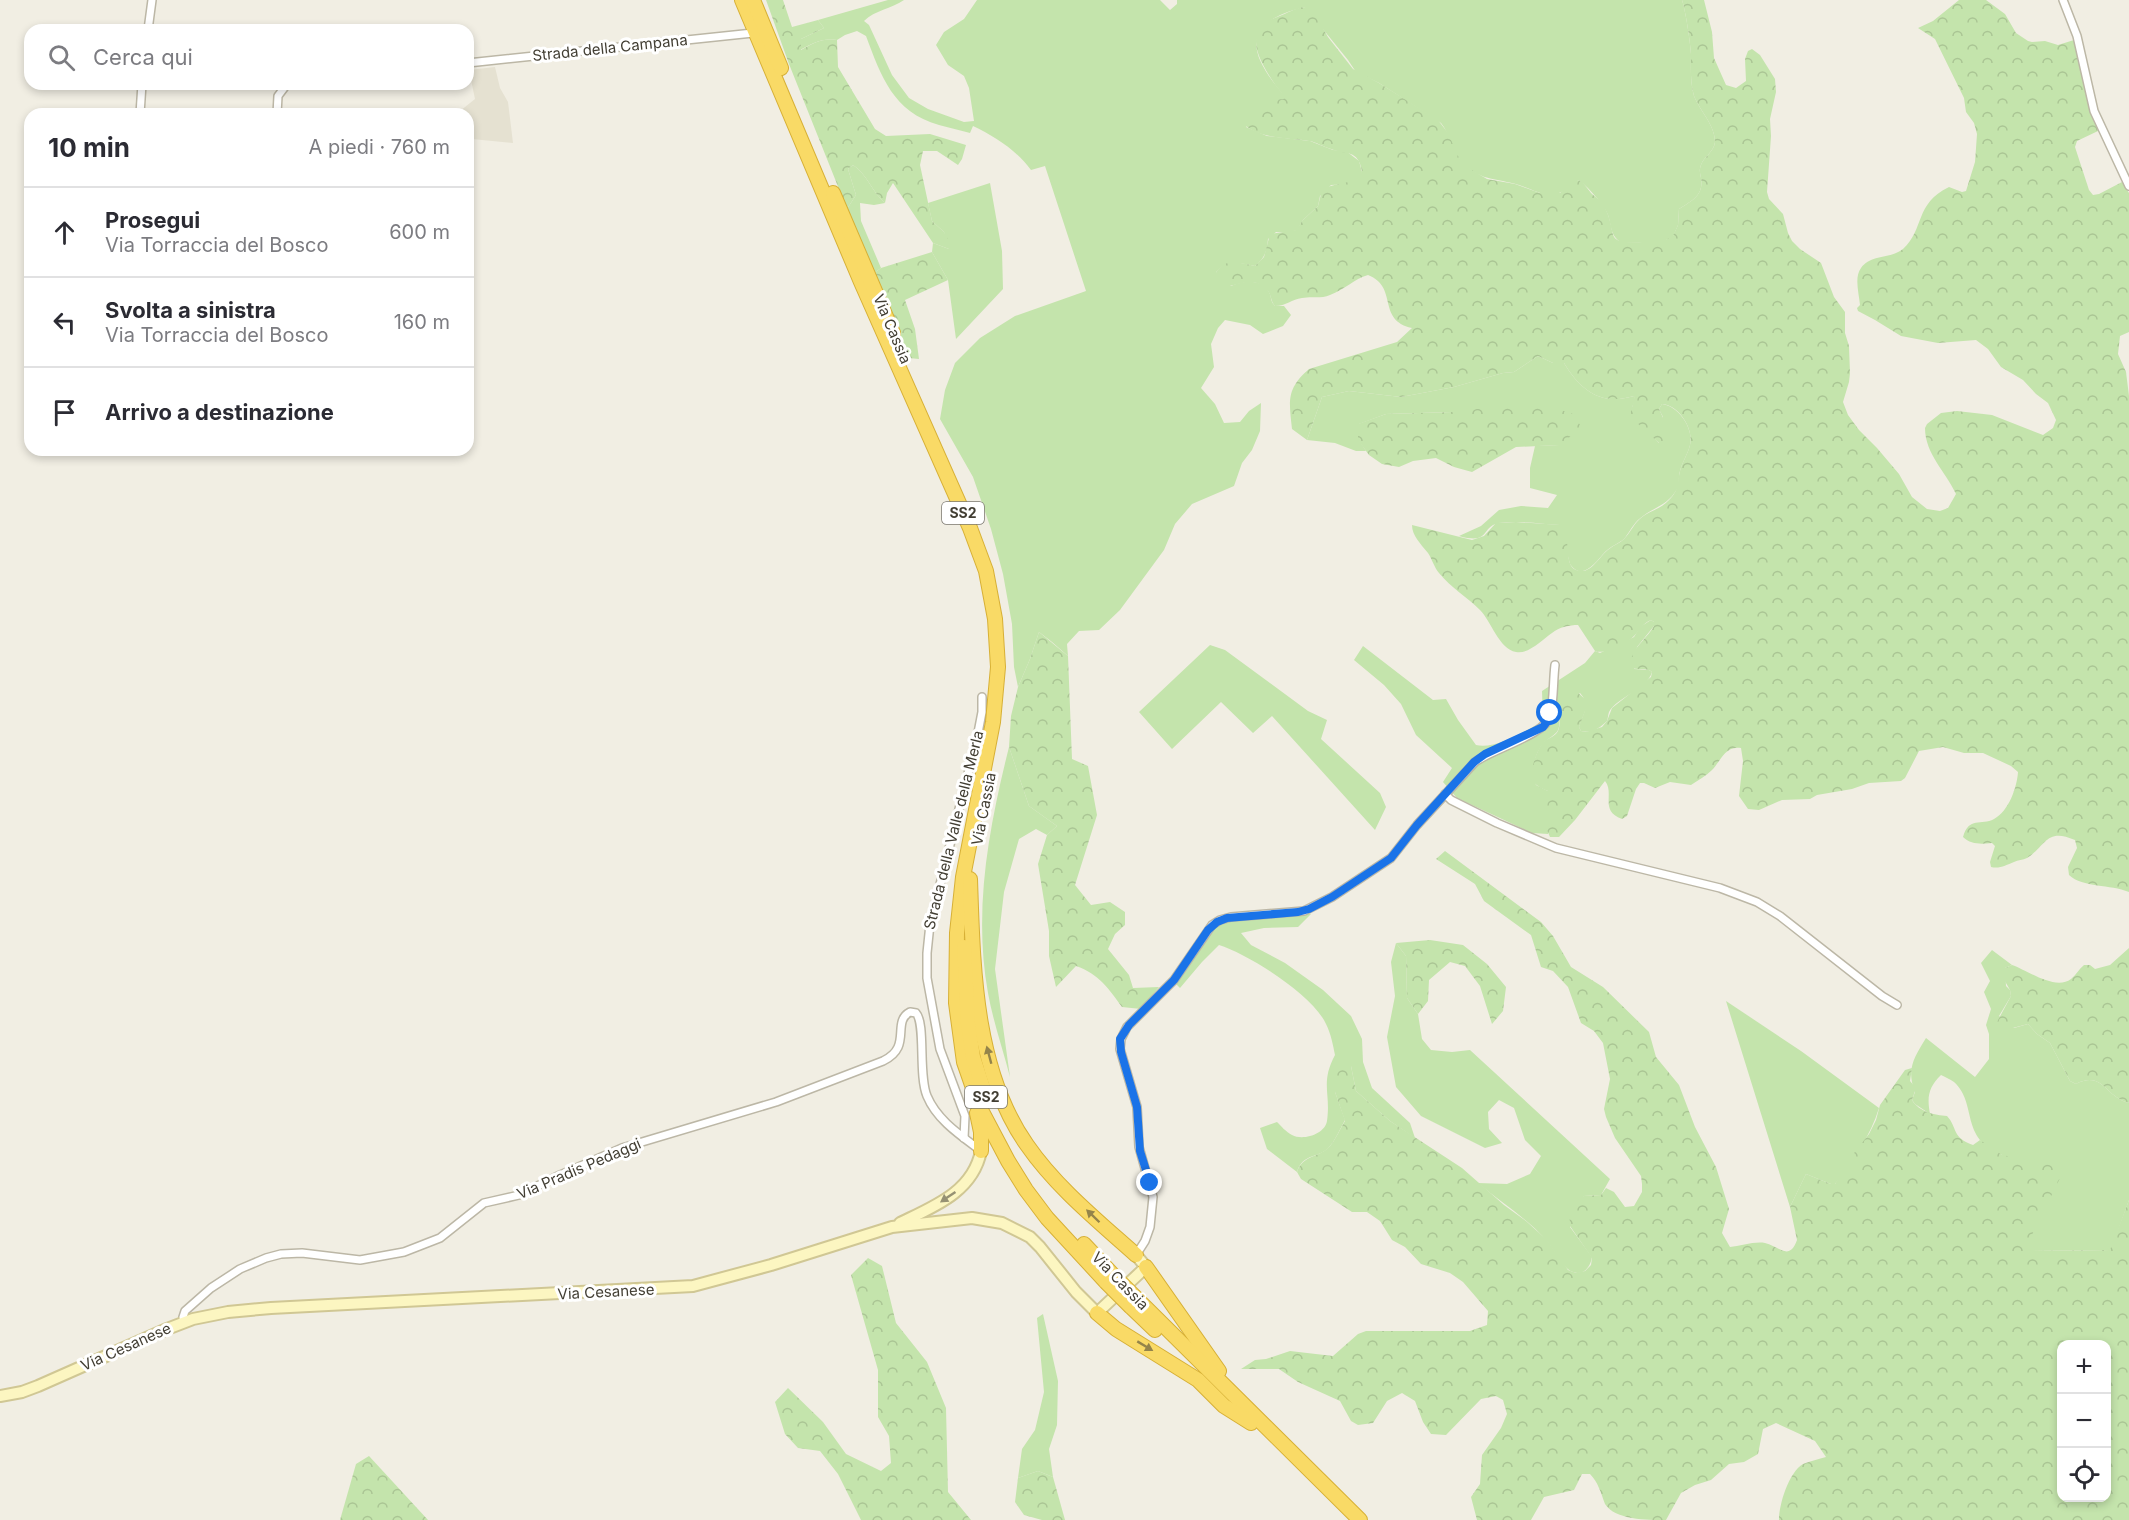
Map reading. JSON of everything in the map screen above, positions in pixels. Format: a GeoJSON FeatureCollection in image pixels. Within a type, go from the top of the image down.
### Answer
{"type":"FeatureCollection","features":[{"type":"Feature","properties":{"kind":"highway","name":"Via Cassia"},"geometry":{"type":"LineString","coordinates":[[742,0],[916,409],[970,528],[986,571],[998,650],[996,696],[963,877],[955,950],[956,1003],[964,1062],[980,1108],[1008,1161],[1047,1218],[1241,1402],[1360,1520]]}},
{"type":"Feature","properties":{"kind":"highway","name":"Via Cassia"},"geometry":{"type":"LineString","coordinates":[[753,0],[818,158],[975,517],[992,561],[1005,633],[1005,697],[1002,723],[965,910],[966,999],[973,1057],[987,1100],[1013,1155],[1034,1187],[1110,1279]]}},
{"type":"Feature","properties":{"kind":"highway"},"geometry":{"type":"LineString","coordinates":[[970,879],[977,1000],[992,1065],[1005,1104],[1026,1143],[1050,1175],[1136,1255]]}},
{"type":"Feature","properties":{"kind":"highway"},"geometry":{"type":"LineString","coordinates":[[964,1062],[967,1084],[981,1129],[981,1151]]}},
{"type":"Feature","properties":{"kind":"highway"},"geometry":{"type":"LineString","coordinates":[[1146,1267],[1241,1402]]}},
{"type":"Feature","properties":{"kind":"highway","name":"Via Cassia"},"geometry":{"type":"LineString","coordinates":[[1134,1302],[1347,1520]]}},
{"type":"Feature","properties":{"kind":"highway"},"geometry":{"type":"LineString","coordinates":[[1097,1313],[1116,1329],[1198,1380],[1224,1406],[1251,1423]]}},
{"type":"Feature","properties":{"kind":"street"},"geometry":{"type":"LineString","coordinates":[[149,24],[153,0]]}},
{"type":"Feature","properties":{"kind":"street"},"geometry":{"type":"LineString","coordinates":[[742,0],[771,76],[783,97]]}},
{"type":"Feature","properties":{"kind":"street"},"geometry":{"type":"LineString","coordinates":[[2063,0],[2077,36],[2094,111],[2129,186]]}},
{"type":"Feature","properties":{"kind":"street","name":"Strada della Campana"},"geometry":{"type":"LineString","coordinates":[[474,62],[753,33]]}},
{"type":"Feature","properties":{"kind":"street"},"geometry":{"type":"LineString","coordinates":[[140,108],[142,90]]}},
{"type":"Feature","properties":{"kind":"street"},"geometry":{"type":"LineString","coordinates":[[277,108],[278,96],[282,90]]}},
{"type":"Feature","properties":{"kind":"street"},"geometry":{"type":"LineString","coordinates":[[1097,1313],[1146,1267],[1136,1255],[1147,1235],[1154,1202],[1139,1147],[1137,1107],[1120,1049],[1120,1039],[1127,1027],[1174,980],[1208,930],[1215,924],[1231,917],[1298,912],[1319,904],[1391,858],[1445,794],[1480,758],[1537,730],[1546,723],[1550,713],[1555,665]]}},
{"type":"Feature","properties":{"kind":"street","name":"Strada della Valle della Merla"},"geometry":{"type":"LineString","coordinates":[[964,1138],[964,1113],[938,1040],[927,978],[927,953],[930,924],[977,738],[982,712],[982,697]]}},
{"type":"Feature","properties":{"kind":"street"},"geometry":{"type":"LineString","coordinates":[[1445,794],[1451,800],[1497,823],[1556,848],[1720,888],[1757,902],[1780,916],[1882,996],[1897,1005]]}},
{"type":"Feature","properties":{"kind":"street","name":"Via Pradis Pedaggi"},"geometry":{"type":"LineString","coordinates":[[184,1323],[185,1311],[211,1288],[240,1269],[266,1258],[281,1254],[302,1253],[360,1260],[404,1252],[440,1238],[482,1204],[519,1195],[622,1148],[776,1102],[883,1062],[893,1056],[899,1048],[902,1021],[910,1012],[916,1013],[921,1021],[921,1056],[926,1093],[940,1116],[981,1151]]}},
{"type":"Feature","properties":{"kind":"street"},"geometry":{"type":"LineString","coordinates":[[892,1227],[953,1195],[972,1174],[981,1151]]}},
{"type":"Feature","properties":{"kind":"street","name":"Via Cesanese"},"geometry":{"type":"LineString","coordinates":[[0,1396],[38,1386],[184,1323],[214,1314],[243,1310],[693,1286],[771,1265],[892,1227],[967,1218],[989,1219],[1007,1224],[1022,1232],[1037,1243],[1076,1292],[1097,1313]]}},
{"type":"Feature","properties":{"kind":"shaded area"},"geometry":{"type":"Polygon","coordinates":[[[495,67],[500,88],[508,102],[513,143],[474,139],[474,108],[464,108],[475,99],[474,69],[495,67]]]}},
{"type":"Feature","properties":{"kind":"green space"},"geometry":{"type":"Polygon","coordinates":[[[766,0],[783,0],[792,27],[818,20],[824,28],[801,39],[801,50],[822,40],[837,40],[838,67],[875,129],[886,136],[930,134],[966,145],[958,165],[937,151],[923,151],[920,165],[932,221],[944,232],[950,243],[949,249],[933,243],[893,183],[887,193],[885,203],[853,165],[848,169],[856,195],[847,209],[766,0]]]}},
{"type":"Feature","properties":{"kind":"green space"},"geometry":{"type":"Polygon","coordinates":[[[888,0],[904,0],[873,14],[864,21],[869,25],[892,75],[909,98],[928,109],[964,122],[974,121],[969,88],[964,76],[948,65],[936,45],[944,32],[964,19],[977,0],[1160,0],[1170,10],[1177,4],[1177,0],[1682,0],[1690,41],[1691,80],[1694,96],[1713,130],[1715,142],[1713,149],[1700,167],[1701,189],[1699,194],[1679,209],[1678,225],[1673,237],[1661,242],[1622,243],[1613,234],[1603,206],[1578,180],[1562,192],[1549,194],[1473,172],[1457,156],[1441,123],[1379,83],[1356,72],[1305,7],[1284,13],[1270,21],[1261,30],[1257,40],[1257,52],[1262,65],[1284,95],[1284,99],[1263,110],[1246,127],[1267,136],[1310,141],[1333,150],[1346,151],[1359,161],[1362,172],[1349,184],[1331,185],[1320,196],[1318,206],[1303,220],[1297,230],[1276,232],[1268,239],[1265,254],[1255,266],[1229,264],[1216,272],[1231,286],[1246,282],[1261,284],[1269,292],[1272,303],[1275,306],[1284,306],[1291,315],[1283,326],[1263,334],[1250,325],[1225,320],[1218,328],[1211,344],[1214,367],[1201,388],[1215,404],[1224,423],[1240,422],[1249,411],[1261,403],[1260,431],[1252,450],[1242,463],[1234,486],[1192,504],[1175,524],[1164,550],[1120,610],[1099,630],[1079,631],[1067,644],[1068,656],[1039,632],[1018,687],[1014,667],[1012,624],[1003,574],[991,529],[973,477],[940,419],[945,390],[955,363],[980,338],[1015,316],[1086,291],[1045,166],[1031,170],[1005,145],[973,126],[970,133],[939,125],[910,111],[891,91],[877,65],[866,36],[857,31],[837,40],[818,42],[800,50],[801,39],[824,28],[818,20],[888,0]]]}},
{"type":"Feature","properties":{"kind":"green space"},"geometry":{"type":"Polygon","coordinates":[[[1682,0],[1704,0],[1712,32],[1714,58],[1726,85],[1736,88],[1746,81],[1745,59],[1748,51],[1752,49],[1760,55],[1775,79],[1776,92],[1770,119],[1767,192],[1769,199],[1783,214],[1792,241],[1821,263],[1834,297],[1845,312],[1850,373],[1843,402],[1848,415],[1899,474],[1912,497],[1927,509],[1940,511],[1948,508],[1956,494],[1932,455],[1925,428],[1941,413],[1957,411],[1992,415],[2043,435],[2053,428],[2056,420],[2048,403],[2023,380],[2001,367],[1988,349],[1976,340],[1938,343],[1901,336],[1858,311],[1857,308],[1860,305],[1857,281],[1861,268],[1876,258],[1903,249],[1915,233],[1930,201],[1938,194],[1949,187],[1962,192],[1966,191],[1975,162],[1977,134],[1974,123],[1966,112],[1964,98],[1935,39],[1918,28],[1933,21],[1959,0],[1986,0],[2005,14],[2016,33],[2028,41],[2045,41],[2058,45],[2074,40],[2098,131],[2077,141],[2075,147],[2089,190],[2093,195],[2099,194],[2122,182],[2129,193],[2129,332],[2120,336],[2118,354],[2126,372],[2129,396],[2129,892],[2089,884],[2069,875],[2068,867],[2077,848],[2075,840],[2065,837],[2052,837],[2025,859],[2000,867],[1991,867],[1990,862],[1995,846],[1992,843],[1973,843],[1963,837],[1972,824],[1994,819],[2004,810],[2014,791],[2018,772],[2011,766],[1983,753],[1964,753],[1943,747],[1919,751],[1905,778],[1901,781],[1869,783],[1852,789],[1817,795],[1810,799],[1782,800],[1759,810],[1748,809],[1739,796],[1743,761],[1741,748],[1731,749],[1712,770],[1691,785],[1670,782],[1655,788],[1640,783],[1627,816],[1622,819],[1615,816],[1609,807],[1609,791],[1605,781],[1559,837],[1550,837],[1546,828],[1548,791],[1534,783],[1532,772],[1534,760],[1541,745],[1558,731],[1557,700],[1567,690],[1575,690],[1586,700],[1587,706],[1579,727],[1581,731],[1586,732],[1602,727],[1612,708],[1651,677],[1652,672],[1650,671],[1630,667],[1633,655],[1651,631],[1654,622],[1651,620],[1643,625],[1634,636],[1615,648],[1599,652],[1595,651],[1578,625],[1558,629],[1525,651],[1510,650],[1500,640],[1480,610],[1439,573],[1415,536],[1412,525],[1472,540],[1484,536],[1496,523],[1561,525],[1566,536],[1568,556],[1572,567],[1576,570],[1586,570],[1605,552],[1624,539],[1639,519],[1663,505],[1675,493],[1691,439],[1684,419],[1674,409],[1662,404],[1659,409],[1666,432],[1663,446],[1632,418],[1634,396],[1612,399],[1593,394],[1577,381],[1564,363],[1553,363],[1538,356],[1514,372],[1454,387],[1401,397],[1349,391],[1322,397],[1307,440],[1292,429],[1291,396],[1296,383],[1309,369],[1397,342],[1412,328],[1401,324],[1394,318],[1383,287],[1368,275],[1327,296],[1306,297],[1275,306],[1268,291],[1261,285],[1246,282],[1225,286],[1220,283],[1216,272],[1220,267],[1234,262],[1255,266],[1264,257],[1270,234],[1296,230],[1318,206],[1322,190],[1349,182],[1362,171],[1358,159],[1351,154],[1312,142],[1265,135],[1243,123],[1243,116],[1247,113],[1260,110],[1271,100],[1284,99],[1259,55],[1256,38],[1259,30],[1277,17],[1309,7],[1328,37],[1353,69],[1438,120],[1448,133],[1459,158],[1470,169],[1487,179],[1515,184],[1540,193],[1560,193],[1578,180],[1603,204],[1616,239],[1631,242],[1656,242],[1673,236],[1678,225],[1679,209],[1699,194],[1701,189],[1700,167],[1713,149],[1715,142],[1713,130],[1694,96],[1691,80],[1690,41],[1682,0]]]}},
{"type":"Feature","properties":{"kind":"green space"},"geometry":{"type":"Polygon","coordinates":[[[853,165],[885,203],[874,205],[860,203],[861,221],[881,268],[874,273],[847,209],[856,195],[848,169],[853,165]]]}},
{"type":"Feature","properties":{"kind":"green space"},"geometry":{"type":"Polygon","coordinates":[[[990,183],[1002,251],[1003,289],[956,339],[948,280],[932,252],[933,243],[949,249],[944,232],[932,221],[928,203],[990,183]]]}},
{"type":"Feature","properties":{"kind":"green space"},"geometry":{"type":"Polygon","coordinates":[[[932,252],[948,280],[905,300],[915,329],[919,359],[909,358],[874,273],[881,268],[932,252]]]}},
{"type":"Feature","properties":{"kind":"green space"},"geometry":{"type":"Polygon","coordinates":[[[1538,356],[1553,363],[1564,363],[1577,381],[1593,394],[1612,399],[1634,396],[1635,401],[1632,407],[1647,431],[1659,443],[1663,417],[1659,409],[1662,404],[1674,409],[1684,419],[1690,432],[1690,445],[1679,473],[1678,487],[1673,495],[1638,520],[1624,539],[1607,550],[1584,571],[1575,569],[1570,564],[1560,525],[1507,522],[1493,525],[1481,537],[1459,536],[1481,526],[1499,510],[1521,506],[1548,508],[1557,495],[1530,488],[1530,468],[1535,446],[1559,445],[1452,412],[1386,414],[1359,424],[1359,440],[1366,451],[1356,451],[1335,443],[1307,440],[1322,397],[1349,391],[1401,397],[1454,387],[1514,372],[1538,356]]]}},
{"type":"Feature","properties":{"kind":"green space"},"geometry":{"type":"Polygon","coordinates":[[[1536,402],[1573,414],[1582,428],[1559,445],[1516,447],[1472,472],[1454,467],[1436,458],[1413,461],[1399,467],[1382,464],[1369,455],[1358,440],[1358,424],[1386,414],[1452,412],[1536,402]]]}},
{"type":"Feature","properties":{"kind":"green space"},"geometry":{"type":"Polygon","coordinates":[[[1651,620],[1654,626],[1637,647],[1634,669],[1652,672],[1644,684],[1613,707],[1607,721],[1592,731],[1585,732],[1579,727],[1586,705],[1580,693],[1557,714],[1558,731],[1544,743],[1538,752],[1534,776],[1536,785],[1548,791],[1548,834],[1532,833],[1457,798],[1443,782],[1452,768],[1416,735],[1401,704],[1384,685],[1354,660],[1363,646],[1433,700],[1446,699],[1476,745],[1492,745],[1510,739],[1543,721],[1542,691],[1585,663],[1595,651],[1600,653],[1634,637],[1640,627],[1651,620]]]}},
{"type":"Feature","properties":{"kind":"green space"},"geometry":{"type":"Polygon","coordinates":[[[1039,632],[1068,656],[1072,759],[1088,766],[1097,815],[1075,885],[1091,905],[1110,902],[1125,912],[1125,925],[1115,934],[1108,949],[1129,975],[1133,988],[1159,987],[1141,1009],[1122,1007],[1108,988],[1097,978],[1076,966],[1056,987],[1049,956],[1049,931],[1038,864],[1047,835],[1057,826],[1029,806],[1009,747],[1011,716],[1018,687],[1039,632]]]}},
{"type":"Feature","properties":{"kind":"green space"},"geometry":{"type":"Polygon","coordinates":[[[1210,645],[1225,650],[1308,711],[1327,720],[1321,739],[1380,793],[1386,807],[1375,830],[1272,716],[1253,733],[1221,702],[1172,749],[1139,712],[1210,645]]]}},
{"type":"Feature","properties":{"kind":"green space"},"geometry":{"type":"Polygon","coordinates":[[[1009,747],[1029,806],[1057,826],[1047,835],[1036,829],[1019,839],[1004,892],[995,969],[1010,1077],[988,993],[982,931],[985,869],[995,808],[1009,747]]]}},
{"type":"Feature","properties":{"kind":"green space"},"geometry":{"type":"Polygon","coordinates":[[[1445,851],[1541,922],[1553,936],[1571,967],[1603,987],[1649,1032],[1656,1057],[1679,1085],[1695,1127],[1716,1167],[1729,1209],[1722,1233],[1730,1247],[1765,1243],[1783,1251],[1791,1250],[1797,1240],[1790,1207],[1806,1174],[1835,1184],[1851,1157],[1869,1134],[1880,1105],[1905,1070],[1912,1068],[1910,1081],[1916,1088],[1912,1100],[1923,1110],[1947,1116],[1961,1139],[1973,1145],[1980,1140],[2002,1155],[2065,1168],[2024,1251],[2110,1250],[2129,1200],[2129,1520],[1779,1520],[1783,1497],[1793,1474],[1803,1464],[1826,1457],[1815,1441],[1776,1423],[1763,1429],[1758,1454],[1744,1462],[1729,1464],[1711,1480],[1681,1493],[1666,1520],[1632,1518],[1616,1513],[1605,1504],[1593,1477],[1590,1474],[1582,1474],[1574,1490],[1544,1497],[1531,1520],[1477,1520],[1471,1497],[1480,1484],[1482,1455],[1501,1428],[1507,1414],[1503,1400],[1496,1396],[1481,1399],[1446,1435],[1431,1434],[1423,1422],[1415,1401],[1402,1393],[1387,1401],[1373,1423],[1358,1425],[1351,1421],[1340,1401],[1298,1382],[1279,1369],[1241,1369],[1255,1360],[1290,1351],[1333,1356],[1358,1334],[1366,1331],[1470,1331],[1487,1325],[1488,1311],[1463,1282],[1450,1273],[1421,1264],[1405,1247],[1392,1240],[1380,1221],[1367,1212],[1352,1212],[1301,1179],[1297,1172],[1303,1162],[1330,1146],[1345,1121],[1335,1092],[1336,1069],[1342,1063],[1351,1066],[1356,1091],[1390,1121],[1462,1168],[1526,1221],[1547,1240],[1568,1270],[1576,1273],[1585,1271],[1591,1265],[1592,1258],[1570,1226],[1569,1205],[1584,1196],[1601,1195],[1606,1188],[1614,1192],[1625,1207],[1634,1206],[1642,1192],[1641,1176],[1615,1138],[1606,1117],[1604,1109],[1610,1079],[1603,1043],[1594,1031],[1581,1023],[1568,987],[1553,971],[1541,967],[1531,935],[1484,901],[1475,884],[1436,859],[1445,851]]]}},
{"type":"Feature","properties":{"kind":"green space"},"geometry":{"type":"Polygon","coordinates":[[[1311,914],[1298,927],[1264,928],[1241,933],[1251,945],[1285,963],[1323,990],[1351,1016],[1362,1039],[1363,1062],[1372,1088],[1410,1123],[1415,1138],[1390,1121],[1356,1091],[1351,1066],[1335,1092],[1345,1120],[1330,1146],[1303,1161],[1297,1172],[1267,1149],[1260,1128],[1277,1122],[1290,1134],[1307,1137],[1318,1133],[1325,1126],[1328,1111],[1328,1073],[1335,1055],[1326,1024],[1319,1013],[1294,989],[1262,966],[1219,945],[1180,988],[1176,984],[1201,940],[1220,923],[1259,915],[1311,914]]]}},
{"type":"Feature","properties":{"kind":"green space"},"geometry":{"type":"Polygon","coordinates":[[[1430,940],[1463,945],[1487,964],[1506,987],[1503,1011],[1492,1024],[1480,986],[1465,966],[1450,962],[1429,980],[1428,1001],[1418,1014],[1407,998],[1406,956],[1396,943],[1430,940]]]}},
{"type":"Feature","properties":{"kind":"green space"},"geometry":{"type":"Polygon","coordinates":[[[1396,943],[1406,956],[1407,998],[1418,1014],[1422,1039],[1431,1050],[1452,1052],[1470,1050],[1610,1179],[1601,1195],[1584,1196],[1570,1227],[1592,1257],[1589,1265],[1581,1273],[1569,1270],[1539,1232],[1478,1183],[1507,1184],[1530,1174],[1541,1156],[1525,1140],[1514,1108],[1499,1100],[1488,1112],[1489,1129],[1502,1143],[1485,1148],[1421,1116],[1396,1087],[1387,1037],[1395,996],[1391,962],[1396,943]]]}},
{"type":"Feature","properties":{"kind":"green space"},"geometry":{"type":"Polygon","coordinates":[[[2129,948],[2129,1103],[2092,1080],[2076,1084],[2070,1081],[2050,1043],[2028,1024],[2005,1030],[1997,1022],[2011,996],[2002,976],[2005,968],[2012,965],[2049,981],[2064,982],[2071,979],[2084,965],[2090,965],[2095,969],[2110,965],[2129,948]]]}},
{"type":"Feature","properties":{"kind":"green space"},"geometry":{"type":"Polygon","coordinates":[[[1992,950],[2012,965],[2005,968],[2006,986],[2011,996],[1999,1016],[2014,1028],[2028,1024],[2050,1043],[2070,1081],[2076,1084],[2092,1080],[2129,1103],[2129,1200],[2111,1250],[2024,1251],[2002,1155],[1980,1140],[1974,1130],[1966,1100],[1961,1091],[1954,1082],[1941,1075],[1933,1084],[1930,1093],[1930,1114],[1912,1100],[1915,1092],[1911,1070],[1926,1038],[1975,1077],[1989,1059],[1989,1034],[1986,1025],[1991,1009],[1984,992],[1990,981],[1981,963],[1992,950]]]}},
{"type":"Feature","properties":{"kind":"green space"},"geometry":{"type":"Polygon","coordinates":[[[1726,1001],[1801,1051],[1879,1108],[1861,1147],[1835,1184],[1806,1174],[1790,1207],[1726,1001]]]}},
{"type":"Feature","properties":{"kind":"green space"},"geometry":{"type":"Polygon","coordinates":[[[868,1258],[882,1266],[896,1323],[927,1362],[946,1408],[948,1492],[971,1520],[861,1520],[838,1474],[820,1451],[798,1448],[785,1434],[775,1402],[788,1388],[823,1422],[846,1454],[881,1471],[891,1463],[889,1436],[878,1417],[878,1370],[851,1275],[868,1258]]]}},
{"type":"Feature","properties":{"kind":"green space"},"geometry":{"type":"Polygon","coordinates":[[[1043,1314],[1058,1381],[1057,1425],[1049,1449],[1053,1477],[1038,1471],[1018,1478],[1022,1449],[1035,1430],[1044,1392],[1037,1318],[1043,1314]]]}},
{"type":"Feature","properties":{"kind":"green space"},"geometry":{"type":"Polygon","coordinates":[[[369,1456],[428,1520],[340,1520],[356,1464],[369,1456]]]}},
{"type":"Feature","properties":{"kind":"green space"},"geometry":{"type":"Polygon","coordinates":[[[1038,1471],[1053,1477],[1065,1520],[1042,1520],[1024,1515],[1015,1502],[1018,1478],[1038,1471]]]}},
{"type":"Feature","properties":{"kind":"route"},"geometry":{"type":"LineString","coordinates":[[1150,1183],[1140,1151],[1137,1107],[1121,1052],[1120,1039],[1129,1025],[1174,980],[1208,930],[1220,920],[1227,918],[1298,912],[1332,897],[1391,858],[1417,825],[1474,762],[1485,754],[1543,727],[1550,713]]}}]}
